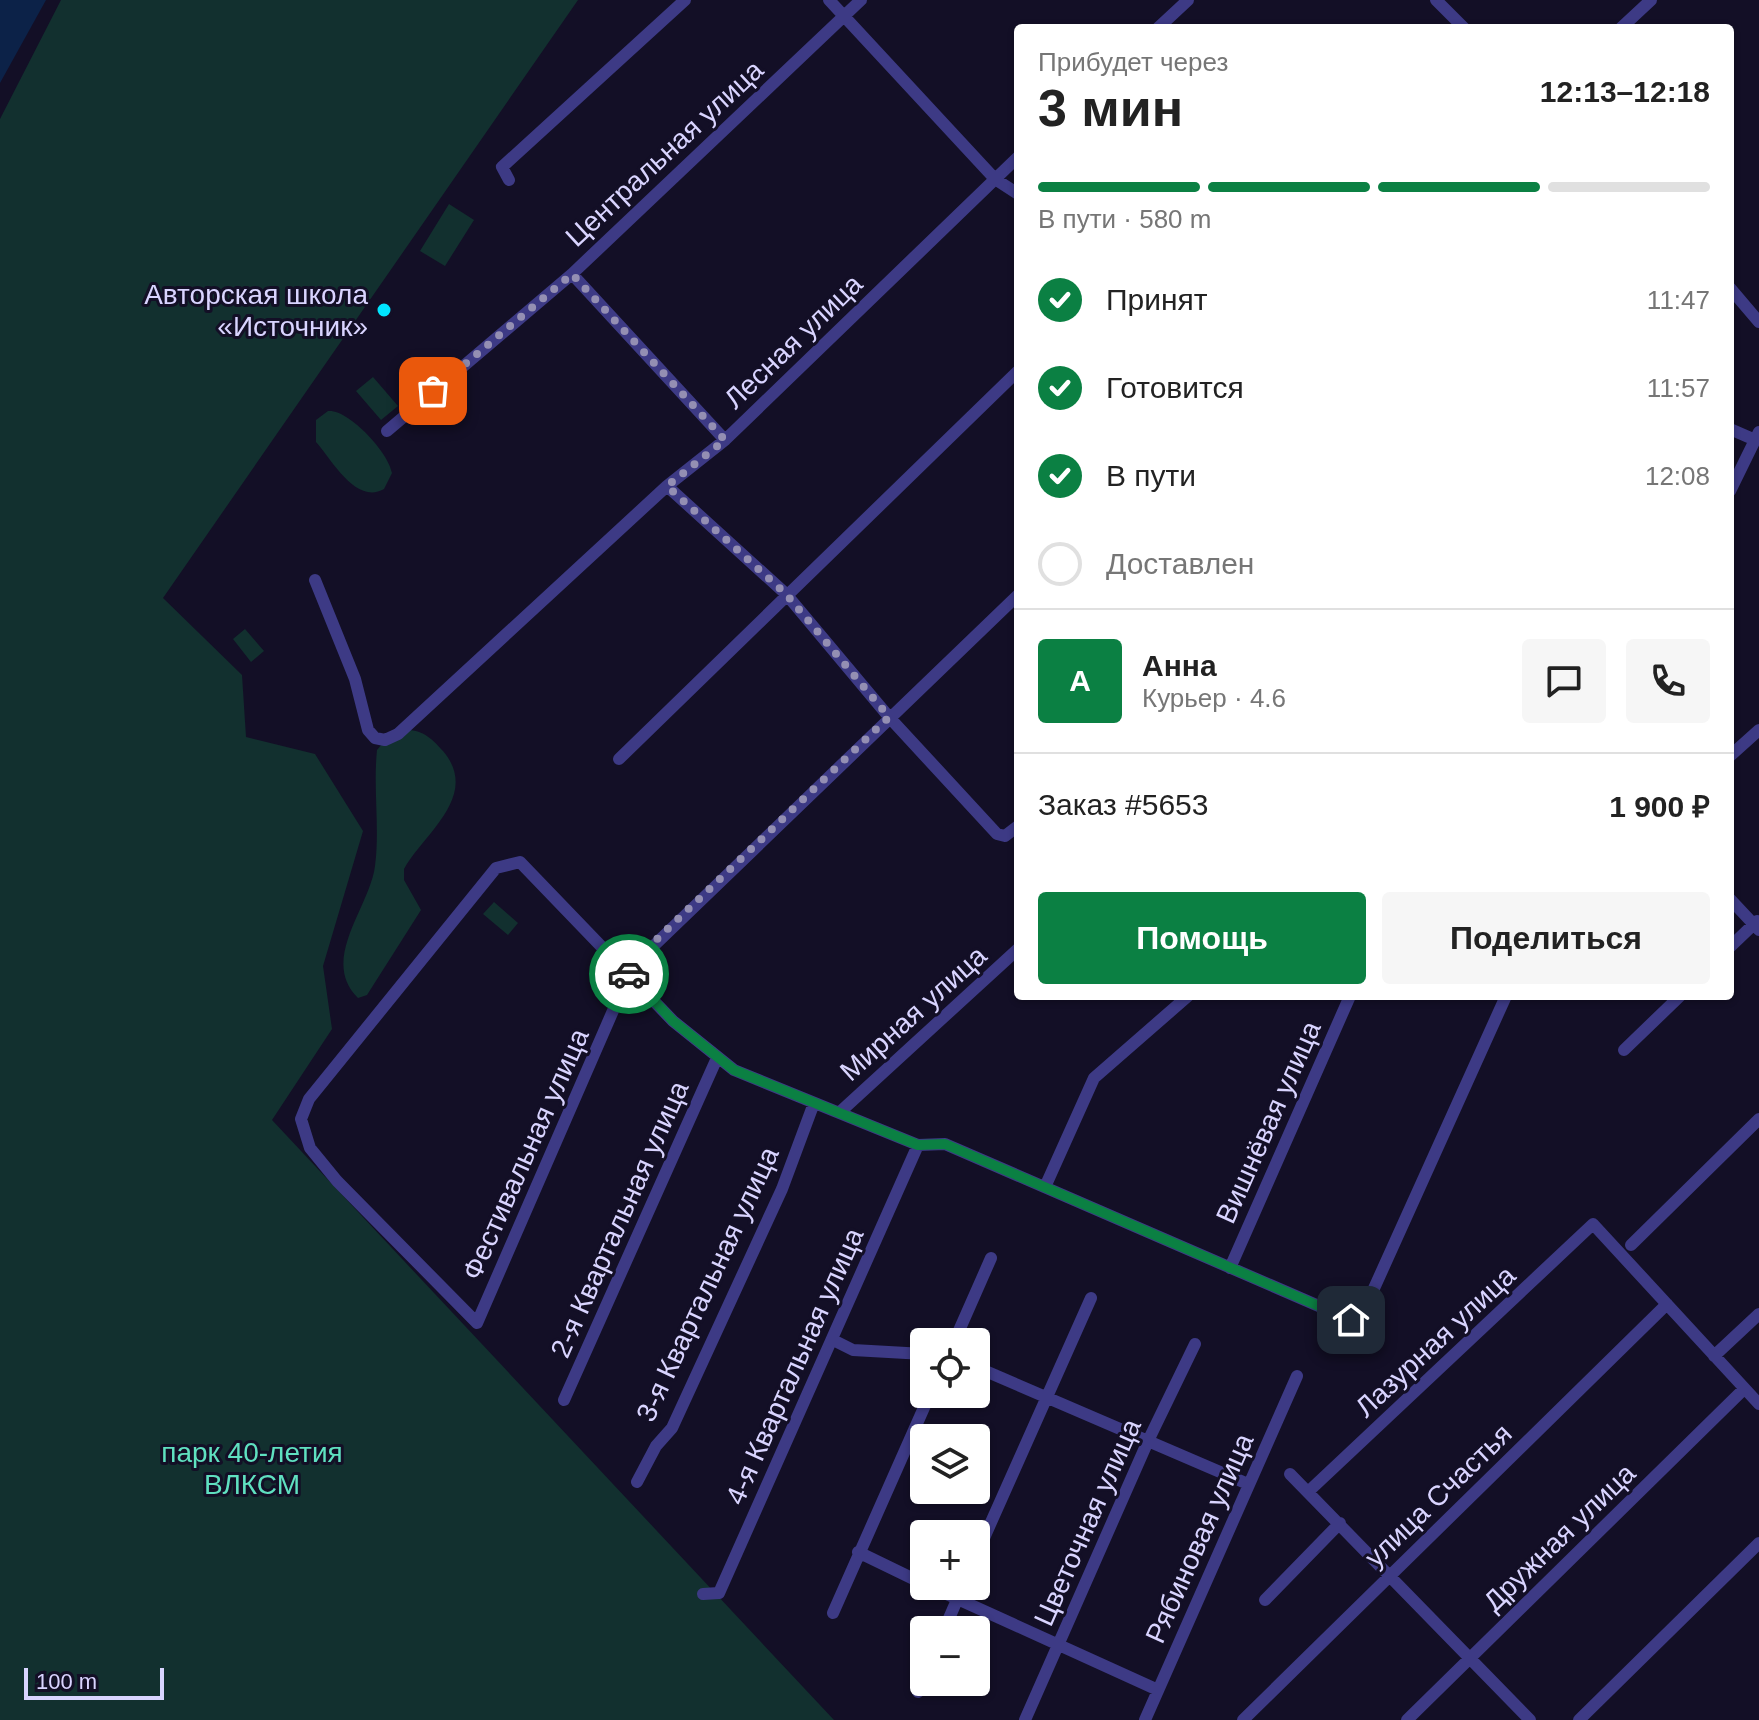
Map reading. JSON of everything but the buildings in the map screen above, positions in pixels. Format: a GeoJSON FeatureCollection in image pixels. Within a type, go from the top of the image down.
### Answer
{"type":"FeatureCollection","features":[{"type":"Feature","properties":{"kind":"street"},"geometry":{"type":"LineString","coordinates":[[509,180],[502,167],[685,0]]}},
{"type":"Feature","properties":{"kind":"street"},"geometry":{"type":"LineString","coordinates":[[829,0],[995,179],[1014,191]]}},
{"type":"Feature","properties":{"kind":"street","name":"Центральная улица"},"geometry":{"type":"LineString","coordinates":[[387,431],[572,274],[861,0]]}},
{"type":"Feature","properties":{"kind":"street"},"geometry":{"type":"LineString","coordinates":[[1162,24],[1188,0]]}},
{"type":"Feature","properties":{"kind":"street"},"geometry":{"type":"LineString","coordinates":[[1436,0],[1460,24]]}},
{"type":"Feature","properties":{"kind":"street"},"geometry":{"type":"LineString","coordinates":[[1625,24],[1651,0]]}},
{"type":"Feature","properties":{"kind":"street","name":"Лесная улица"},"geometry":{"type":"LineString","coordinates":[[315,580],[355,679],[368,730],[379,739],[398,734],[667,486],[725,440],[1014,161]]}},
{"type":"Feature","properties":{"kind":"street"},"geometry":{"type":"LineString","coordinates":[[572,274],[725,440]]}},
{"type":"Feature","properties":{"kind":"street"},"geometry":{"type":"LineString","coordinates":[[1734,293],[1759,322]]}},
{"type":"Feature","properties":{"kind":"street"},"geometry":{"type":"LineString","coordinates":[[619,759],[781,606],[786,594],[1014,375]]}},
{"type":"Feature","properties":{"kind":"street"},"geometry":{"type":"LineString","coordinates":[[1734,430],[1756,435],[1734,482]]}},
{"type":"Feature","properties":{"kind":"street"},"geometry":{"type":"LineString","coordinates":[[667,486],[786,594],[889,717],[997,834],[1005,836],[1014,829]]}},
{"type":"Feature","properties":{"kind":"street","name":"Фестивальная улица"},"geometry":{"type":"LineString","coordinates":[[629,974],[520,862],[496,868],[309,1099],[301,1119],[310,1148],[337,1181],[477,1323],[629,974],[654,942],[1014,599]]}},
{"type":"Feature","properties":{"kind":"street"},"geometry":{"type":"LineString","coordinates":[[1734,752],[1759,730]]}},
{"type":"Feature","properties":{"kind":"street"},"geometry":{"type":"LineString","coordinates":[[1734,903],[1757,925],[1734,944]]}},
{"type":"Feature","properties":{"kind":"street","name":"Мирная улица"},"geometry":{"type":"LineString","coordinates":[[840,1112],[1014,953]]}},
{"type":"Feature","properties":{"kind":"street"},"geometry":{"type":"LineString","coordinates":[[629,974],[673,1021],[717,1058],[753,1080],[918,1145],[945,1144],[1351,1320],[1362,1315],[1504,1000]]}},
{"type":"Feature","properties":{"kind":"street"},"geometry":{"type":"LineString","coordinates":[[1045,1187],[1094,1078],[1183,1000]]}},
{"type":"Feature","properties":{"kind":"street","name":"Вишнёвая улица"},"geometry":{"type":"LineString","coordinates":[[1230,1268],[1348,1000]]}},
{"type":"Feature","properties":{"kind":"street"},"geometry":{"type":"LineString","coordinates":[[1624,1050],[1676,1000]]}},
{"type":"Feature","properties":{"kind":"street","name":"2-я Квартальная улица"},"geometry":{"type":"LineString","coordinates":[[564,1400],[717,1058]]}},
{"type":"Feature","properties":{"kind":"street","name":"3-я Квартальная улица"},"geometry":{"type":"LineString","coordinates":[[637,1482],[656,1446],[672,1428],[782,1189],[814,1103]]}},
{"type":"Feature","properties":{"kind":"street"},"geometry":{"type":"LineString","coordinates":[[1631,1245],[1759,1119]]}},
{"type":"Feature","properties":{"kind":"street","name":"4-я Квартальная улица"},"geometry":{"type":"LineString","coordinates":[[703,1594],[719,1593],[918,1145]]}},
{"type":"Feature","properties":{"kind":"street","name":"Лазурная улица"},"geometry":{"type":"LineString","coordinates":[[1309,1491],[1593,1224],[1667,1304]]}},
{"type":"Feature","properties":{"kind":"street"},"geometry":{"type":"LineString","coordinates":[[960,1328],[991,1258]]}},
{"type":"Feature","properties":{"kind":"street"},"geometry":{"type":"LineString","coordinates":[[990,1525],[1091,1298]]}},
{"type":"Feature","properties":{"kind":"street"},"geometry":{"type":"LineString","coordinates":[[1667,1304],[1759,1404]]}},
{"type":"Feature","properties":{"kind":"street","name":"улица Счастья"},"geometry":{"type":"LineString","coordinates":[[1243,1720],[1667,1304]]}},
{"type":"Feature","properties":{"kind":"street"},"geometry":{"type":"LineString","coordinates":[[1714,1356],[1759,1314]]}},
{"type":"Feature","properties":{"kind":"street"},"geometry":{"type":"LineString","coordinates":[[833,1340],[853,1350],[910,1353]]}},
{"type":"Feature","properties":{"kind":"street","name":"Цветочная улица"},"geometry":{"type":"LineString","coordinates":[[1025,1720],[1148,1441],[1195,1344]]}},
{"type":"Feature","properties":{"kind":"street"},"geometry":{"type":"LineString","coordinates":[[990,1373],[1248,1484]]}},
{"type":"Feature","properties":{"kind":"street","name":"Рябиновая улица"},"geometry":{"type":"LineString","coordinates":[[1145,1720],[1297,1376]]}},
{"type":"Feature","properties":{"kind":"street","name":"Дружная улица"},"geometry":{"type":"LineString","coordinates":[[1407,1720],[1744,1389]]}},
{"type":"Feature","properties":{"kind":"street"},"geometry":{"type":"LineString","coordinates":[[833,1613],[924,1408]]}},
{"type":"Feature","properties":{"kind":"street"},"geometry":{"type":"LineString","coordinates":[[1290,1474],[1530,1720]]}},
{"type":"Feature","properties":{"kind":"street"},"geometry":{"type":"LineString","coordinates":[[1265,1600],[1340,1523]]}},
{"type":"Feature","properties":{"kind":"street"},"geometry":{"type":"LineString","coordinates":[[1579,1720],[1759,1543]]}},
{"type":"Feature","properties":{"kind":"street"},"geometry":{"type":"LineString","coordinates":[[858,1552],[910,1577]]}},
{"type":"Feature","properties":{"kind":"street"},"geometry":{"type":"LineString","coordinates":[[959,1600],[1158,1690]]}},
{"type":"Feature","properties":{"kind":"green space","name":"парк 40-летия ВЛКСМ"},"geometry":{"type":"Polygon","coordinates":[[[61,0],[578,0],[163,598],[242,675],[246,737],[315,754],[363,831],[323,966],[332,1029],[272,1120],[834,1720],[0,1720],[0,119],[61,0]]]}},
{"type":"Feature","properties":{"kind":"green space"},"geometry":{"type":"Polygon","coordinates":[[[449,204],[474,220],[445,266],[420,251],[449,204]]]}},
{"type":"Feature","properties":{"kind":"green space"},"geometry":{"type":"Polygon","coordinates":[[[373,377],[398,406],[381,420],[356,391],[373,377]]]}},
{"type":"Feature","properties":{"kind":"green space"},"geometry":{"type":"Polygon","coordinates":[[[328,411],[337,412],[357,424],[384,455],[392,473],[384,489],[364,491],[354,486],[316,442],[316,420],[328,411]]]}},
{"type":"Feature","properties":{"kind":"green space"},"geometry":{"type":"Polygon","coordinates":[[[245,629],[264,651],[251,662],[233,639],[245,629]]]}},
{"type":"Feature","properties":{"kind":"green space"},"geometry":{"type":"Polygon","coordinates":[[[407,730],[423,734],[443,751],[453,768],[456,784],[445,814],[404,869],[404,880],[421,910],[367,995],[358,998],[347,983],[345,950],[375,866],[377,750],[387,738],[407,730]]]}},
{"type":"Feature","properties":{"kind":"green space"},"geometry":{"type":"Polygon","coordinates":[[[494,902],[518,923],[508,935],[483,914],[494,902]]]}},
{"type":"Feature","properties":{"kind":"water"},"geometry":{"type":"Polygon","coordinates":[[[0,0],[46,0],[0,83],[0,0]]]}},
{"type":"Feature","properties":{"kind":"way so far"},"geometry":{"type":"LineString","coordinates":[[433,391],[572,274],[725,440],[667,486],[786,594],[889,717],[654,942],[629,974]]}},
{"type":"Feature","properties":{"kind":"place","name":"Авторская школа «Источник»"},"geometry":{"type":"Point","coordinates":[384,310]}},
{"type":"Feature","properties":{"kind":"route"},"geometry":{"type":"LineString","coordinates":[[629,974],[693,1040],[753,1080],[918,1145],[945,1144],[1351,1320]]}}]}
